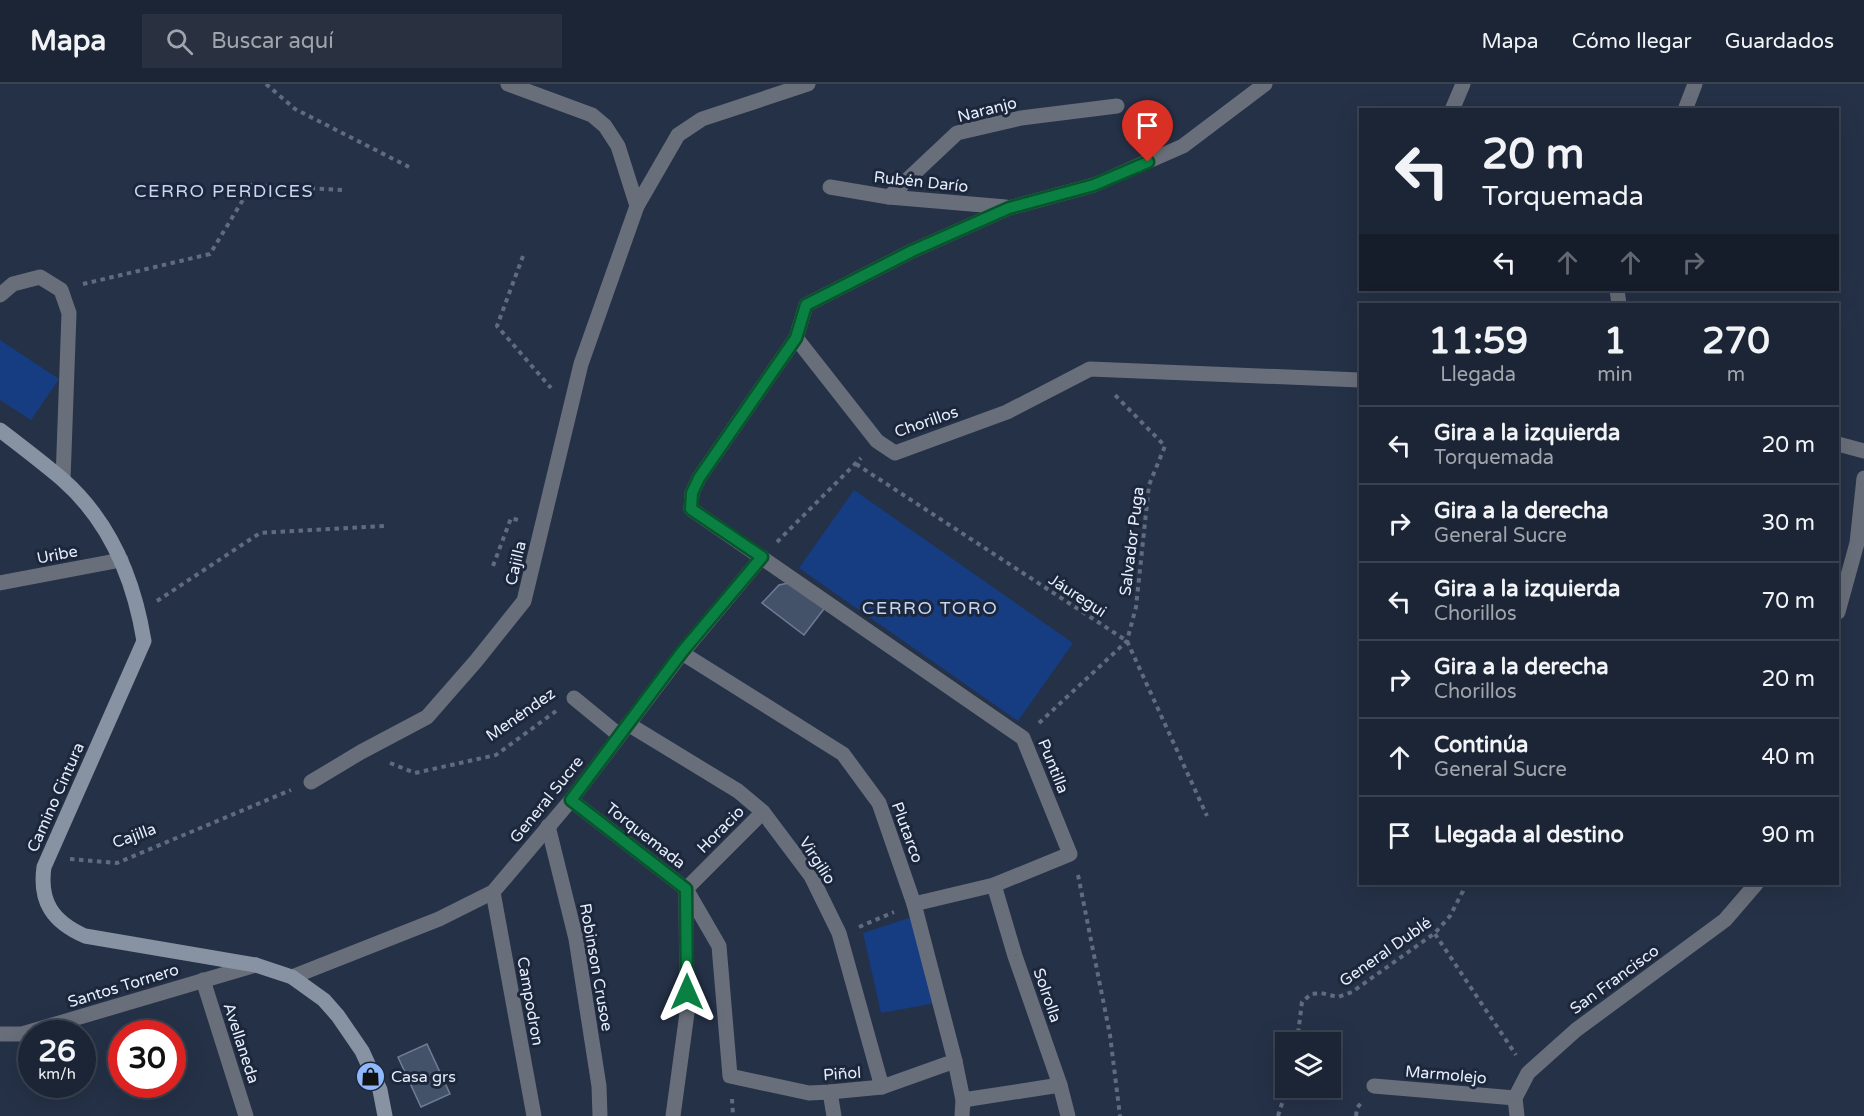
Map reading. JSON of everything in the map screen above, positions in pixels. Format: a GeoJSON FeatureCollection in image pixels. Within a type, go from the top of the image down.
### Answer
{"type":"FeatureCollection","features":[{"type":"Feature","properties":{"kind":"main road","name":"Camino Cintura"},"geometry":{"type":"LineString","coordinates":[[0,430],[63,480],[92,510],[108,534],[132,586],[144,641],[47,857],[42,880],[43,893],[49,908],[58,921],[70,930],[85,936],[256,964],[292,977],[324,1000],[362,1051],[380,1090],[385,1116]]}},
{"type":"Feature","properties":{"kind":"street"},"geometry":{"type":"LineString","coordinates":[[508,84],[592,115],[605,126],[618,146],[637,206]]}},
{"type":"Feature","properties":{"kind":"street","name":"Cajilla"},"geometry":{"type":"LineString","coordinates":[[311,782],[427,717],[524,601],[581,364],[637,206],[678,135],[702,119],[808,84]]}},
{"type":"Feature","properties":{"kind":"street"},"geometry":{"type":"LineString","coordinates":[[762,557],[691,509],[692,493],[699,478],[796,338],[806,305],[912,251],[1009,208],[1094,185],[1183,146],[1265,84]]}},
{"type":"Feature","properties":{"kind":"street"},"geometry":{"type":"LineString","coordinates":[[1453,108],[1463,84]]}},
{"type":"Feature","properties":{"kind":"street"},"geometry":{"type":"LineString","coordinates":[[1686,108],[1695,84]]}},
{"type":"Feature","properties":{"kind":"street","name":"Naranjo"},"geometry":{"type":"LineString","coordinates":[[889,197],[957,133],[1021,118],[1117,106]]}},
{"type":"Feature","properties":{"kind":"street","name":"Rubén Darío"},"geometry":{"type":"LineString","coordinates":[[830,187],[889,197],[1009,208]]}},
{"type":"Feature","properties":{"kind":"street"},"geometry":{"type":"LineString","coordinates":[[0,295],[13,284],[40,277],[62,290],[69,313],[63,480]]}},
{"type":"Feature","properties":{"kind":"street","name":"Chorillos"},"geometry":{"type":"LineString","coordinates":[[796,338],[877,441],[895,453],[1007,412],[1090,369],[1359,380]]}},
{"type":"Feature","properties":{"kind":"street"},"geometry":{"type":"LineString","coordinates":[[1839,444],[1864,451]]}},
{"type":"Feature","properties":{"kind":"street"},"geometry":{"type":"LineString","coordinates":[[1839,609],[1860,543],[1864,478]]}},
{"type":"Feature","properties":{"kind":"street","name":"General Sucre"},"geometry":{"type":"LineString","coordinates":[[292,977],[439,919],[493,892],[571,800],[682,652],[762,557]]}},
{"type":"Feature","properties":{"kind":"street","name":"Puntilla"},"geometry":{"type":"LineString","coordinates":[[762,557],[1023,738],[1070,854]]}},
{"type":"Feature","properties":{"kind":"street","name":"Uribe"},"geometry":{"type":"LineString","coordinates":[[0,583],[121,560]]}},
{"type":"Feature","properties":{"kind":"street","name":"Plutarco"},"geometry":{"type":"LineString","coordinates":[[682,652],[843,754],[879,803],[914,904],[955,1061],[963,1100],[962,1116]]}},
{"type":"Feature","properties":{"kind":"street","name":"Menéndez"},"geometry":{"type":"LineString","coordinates":[[574,698],[623,730]]}},
{"type":"Feature","properties":{"kind":"street","name":"Virgilio"},"geometry":{"type":"LineString","coordinates":[[623,730],[738,791],[763,812],[811,876],[840,933],[882,1087]]}},
{"type":"Feature","properties":{"kind":"street","name":"Torquemada"},"geometry":{"type":"LineString","coordinates":[[571,800],[686,889],[719,946],[730,1076]]}},
{"type":"Feature","properties":{"kind":"street","name":"Horacio"},"geometry":{"type":"LineString","coordinates":[[686,889],[763,812]]}},
{"type":"Feature","properties":{"kind":"street","name":"Robinson Crusoe"},"geometry":{"type":"LineString","coordinates":[[548,826],[576,939],[599,1086],[600,1116]]}},
{"type":"Feature","properties":{"kind":"street"},"geometry":{"type":"LineString","coordinates":[[914,904],[994,885],[1070,854]]}},
{"type":"Feature","properties":{"kind":"street","name":"Solrolla"},"geometry":{"type":"LineString","coordinates":[[994,885],[1060,1085],[1068,1116]]}},
{"type":"Feature","properties":{"kind":"street","name":"San Francisco"},"geometry":{"type":"LineString","coordinates":[[1515,1098],[1527,1073],[1576,1030],[1725,920],[1755,885]]}},
{"type":"Feature","properties":{"kind":"street"},"geometry":{"type":"LineString","coordinates":[[673,1116],[687,1013],[686,889]]}},
{"type":"Feature","properties":{"kind":"street","name":"Campodron"},"geometry":{"type":"LineString","coordinates":[[493,892],[534,1116]]}},
{"type":"Feature","properties":{"kind":"street","name":"Santos Tornero"},"geometry":{"type":"LineString","coordinates":[[0,1034],[22,1034],[256,964]]}},
{"type":"Feature","properties":{"kind":"street","name":"Avellaneda"},"geometry":{"type":"LineString","coordinates":[[203,980],[246,1116]]}},
{"type":"Feature","properties":{"kind":"street","name":"Piñol"},"geometry":{"type":"LineString","coordinates":[[730,1076],[809,1093],[830,1092],[882,1087],[955,1061]]}},
{"type":"Feature","properties":{"kind":"street"},"geometry":{"type":"LineString","coordinates":[[963,1100],[1060,1085]]}},
{"type":"Feature","properties":{"kind":"street","name":"Marmolejo"},"geometry":{"type":"LineString","coordinates":[[1374,1086],[1515,1098]]}},
{"type":"Feature","properties":{"kind":"street"},"geometry":{"type":"LineString","coordinates":[[830,1092],[834,1116]]}},
{"type":"Feature","properties":{"kind":"street"},"geometry":{"type":"LineString","coordinates":[[1515,1098],[1517,1116]]}},
{"type":"Feature","properties":{"kind":"path"},"geometry":{"type":"LineString","coordinates":[[266,84],[295,109],[409,167]]}},
{"type":"Feature","properties":{"kind":"path"},"geometry":{"type":"LineString","coordinates":[[62,290],[210,254],[252,185],[342,189]]}},
{"type":"Feature","properties":{"kind":"path"},"geometry":{"type":"LineString","coordinates":[[523,256],[497,326],[570,408]]}},
{"type":"Feature","properties":{"kind":"path","name":"Salvador Puga"},"geometry":{"type":"LineString","coordinates":[[1090,369],[1165,446],[1149,484],[1136,607],[1127,641]]}},
{"type":"Feature","properties":{"kind":"path"},"geometry":{"type":"LineString","coordinates":[[762,557],[877,441]]}},
{"type":"Feature","properties":{"kind":"path","name":"Jáuregui"},"geometry":{"type":"LineString","coordinates":[[856,464],[1127,641]]}},
{"type":"Feature","properties":{"kind":"path"},"geometry":{"type":"LineString","coordinates":[[493,566],[511,518],[542,527]]}},
{"type":"Feature","properties":{"kind":"path"},"geometry":{"type":"LineString","coordinates":[[139,613],[260,533],[386,526]]}},
{"type":"Feature","properties":{"kind":"path"},"geometry":{"type":"LineString","coordinates":[[1023,738],[1127,641],[1208,816]]}},
{"type":"Feature","properties":{"kind":"path","name":"Menéndez"},"geometry":{"type":"LineString","coordinates":[[361,752],[416,773],[496,755],[574,698]]}},
{"type":"Feature","properties":{"kind":"path","name":"Cajilla"},"geometry":{"type":"LineString","coordinates":[[47,857],[117,863],[311,782]]}},
{"type":"Feature","properties":{"kind":"path"},"geometry":{"type":"LineString","coordinates":[[1070,854],[1076,868],[1107,1024],[1120,1116]]}},
{"type":"Feature","properties":{"kind":"path","name":"General Dublé"},"geometry":{"type":"LineString","coordinates":[[1298,1032],[1302,1002],[1311,994],[1321,993],[1338,997],[1352,992],[1435,933],[1450,916],[1463,891],[1463,885]]}},
{"type":"Feature","properties":{"kind":"path"},"geometry":{"type":"LineString","coordinates":[[1435,933],[1527,1073]]}},
{"type":"Feature","properties":{"kind":"path"},"geometry":{"type":"LineString","coordinates":[[1278,1116],[1284,1098]]}},
{"type":"Feature","properties":{"kind":"shaded area"},"geometry":{"type":"Polygon","coordinates":[[[0,340],[59,379],[31,420],[0,400],[0,340]]]}},
{"type":"Feature","properties":{"kind":"shaded area"},"geometry":{"type":"Polygon","coordinates":[[[854,490],[1073,643],[1018,721],[799,568],[854,490]]]}},
{"type":"Feature","properties":{"kind":"shaded area"},"geometry":{"type":"Polygon","coordinates":[[[915,916],[936,1003],[881,1013],[863,933],[915,916]]]}},
{"type":"Feature","properties":{"kind":"building"},"geometry":{"type":"Polygon","coordinates":[[[793,582],[827,605],[804,635],[762,603],[779,585],[793,582]]]}},
{"type":"Feature","properties":{"kind":"building"},"geometry":{"type":"Polygon","coordinates":[[[427,1044],[450,1094],[421,1107],[398,1057],[427,1044]]]}},
{"type":"Feature","properties":{"kind":"place","name":"Casa grs"},"geometry":{"type":"Point","coordinates":[370,1076]}},
{"type":"Feature","properties":{"kind":"district","name":"CERRO PERDICES"},"geometry":{"type":"Point","coordinates":[224,191]}},
{"type":"Feature","properties":{"kind":"district","name":"CERRO TORO"},"geometry":{"type":"Point","coordinates":[930,608]}},
{"type":"Feature","properties":{"kind":"route"},"geometry":{"type":"LineString","coordinates":[[687,992],[686,889],[571,800],[682,652],[762,557],[691,509],[692,493],[699,478],[796,338],[806,305],[912,251],[1009,208],[1094,185],[1148,162]]}}]}
